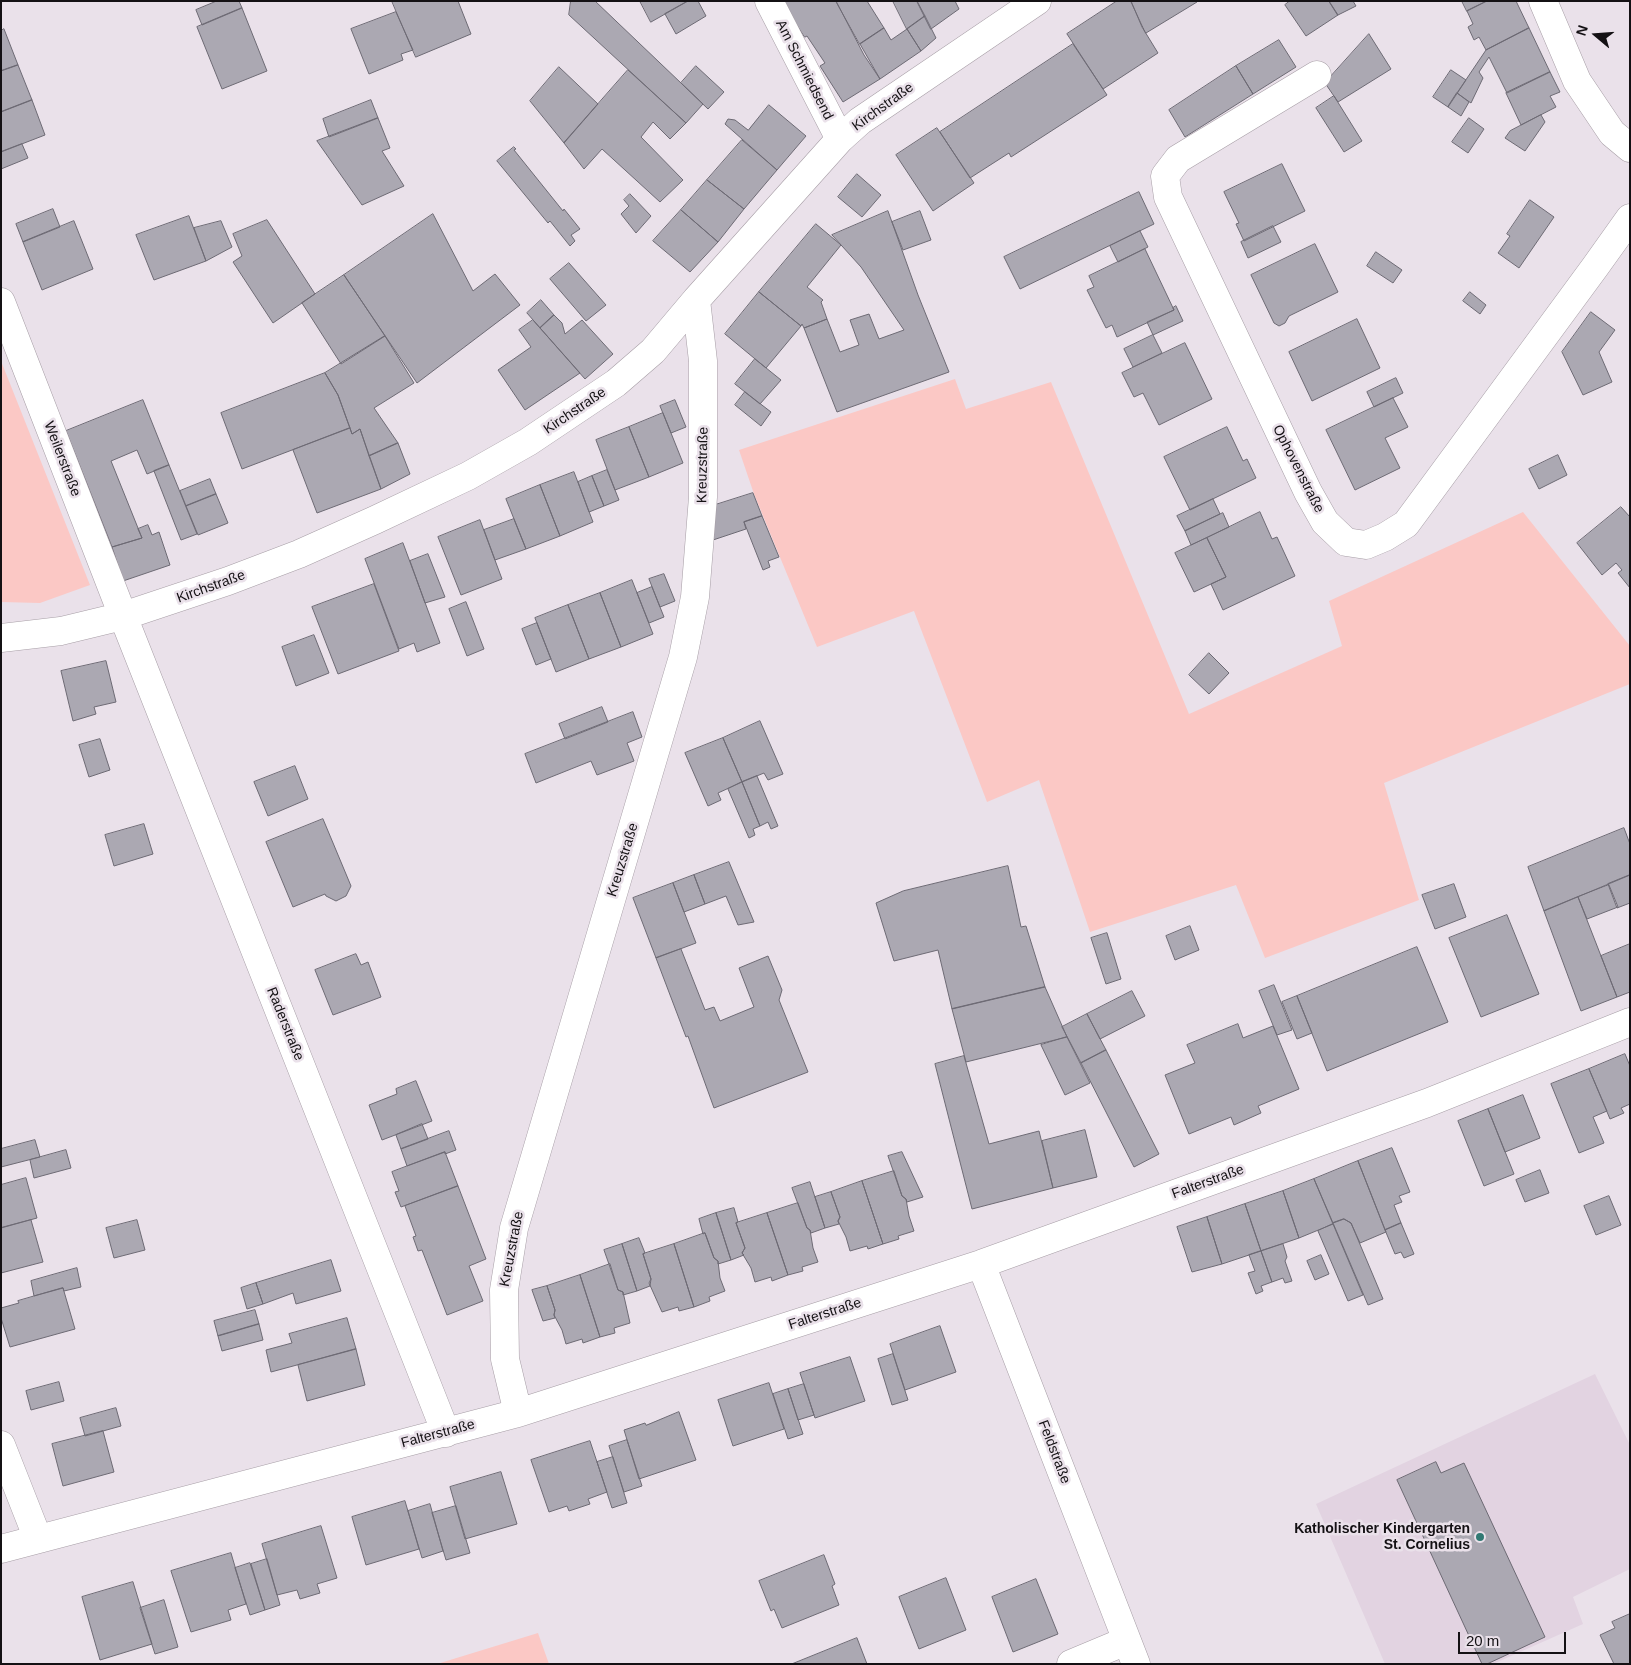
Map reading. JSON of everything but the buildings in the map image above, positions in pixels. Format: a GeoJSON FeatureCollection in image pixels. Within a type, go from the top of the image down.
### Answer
{"type":"FeatureCollection","features":[{"type":"Feature","properties":{"kind":"street","name":"Am Schmiedsend"},"geometry":{"type":"LineString","coordinates":[[769,1],[840,139]]}},
{"type":"Feature","properties":{"kind":"street","name":"Kirchstraße"},"geometry":{"type":"LineString","coordinates":[[1,638],[61,631],[123,616],[182,598],[300,554],[468,476],[528,442],[616,384],[653,351],[840,139],[860,121],[1037,1]]}},
{"type":"Feature","properties":{"kind":"street"},"geometry":{"type":"LineString","coordinates":[[1543,1],[1578,80],[1612,133],[1630,148]]}},
{"type":"Feature","properties":{"kind":"street","name":"Ophovenstraße"},"geometry":{"type":"LineString","coordinates":[[1317,75],[1178,159],[1162,166],[1168,197],[1308,492],[1325,522],[1346,542],[1366,545],[1385,537],[1406,524],[1630,218]]}},
{"type":"Feature","properties":{"kind":"street","name":"Kreuzstraße"},"geometry":{"type":"LineString","coordinates":[[518,1412],[505,1359],[504,1290],[514,1228],[683,656],[695,597],[703,498],[703,360],[696,300]]}},
{"type":"Feature","properties":{"kind":"street","name":"Weilerstraße"},"geometry":{"type":"LineString","coordinates":[[1,302],[123,616]]}},
{"type":"Feature","properties":{"kind":"street","name":"Raderstraße"},"geometry":{"type":"LineString","coordinates":[[123,616],[446,1433]]}},
{"type":"Feature","properties":{"kind":"street","name":"Falterstraße"},"geometry":{"type":"LineString","coordinates":[[1,1549],[446,1433],[518,1412],[981,1264],[1427,1103],[1630,1022]]}},
{"type":"Feature","properties":{"kind":"street","name":"Feldstraße"},"geometry":{"type":"LineString","coordinates":[[981,1264],[1131,1652],[1071,1664]]}},
{"type":"Feature","properties":{"kind":"street"},"geometry":{"type":"LineString","coordinates":[[1,1445],[38,1539]]}},
{"type":"Feature","properties":{"kind":"shaded area"},"geometry":{"type":"Polygon","coordinates":[[[1,361],[90,585],[40,603],[1,602],[1,361]]]}},
{"type":"Feature","properties":{"kind":"shaded area"},"geometry":{"type":"Polygon","coordinates":[[[955,379],[966,409],[1051,382],[1189,714],[1342,646],[1329,601],[1523,512],[1630,646],[1630,684],[1384,783],[1419,900],[1265,958],[1236,885],[1090,932],[1039,780],[987,802],[914,611],[817,647],[754,494],[739,450],[955,379]]]}},
{"type":"Feature","properties":{"kind":"shaded area","name":"Katholischer Kindergarten St. Cornelius"},"geometry":{"type":"Polygon","coordinates":[[[1595,1374],[1630,1445],[1630,1569],[1573,1597],[1583,1624],[1493,1664],[1385,1664],[1316,1504],[1595,1374]]]}},
{"type":"Feature","properties":{"kind":"shaded area"},"geometry":{"type":"Polygon","coordinates":[[[538,1633],[549,1664],[437,1664],[538,1633]]]}},
{"type":"Feature","properties":{"kind":"place","name":"Katholischer Kindergarten St. Cornelius"},"geometry":{"type":"Point","coordinates":[1480,1537]}}]}
